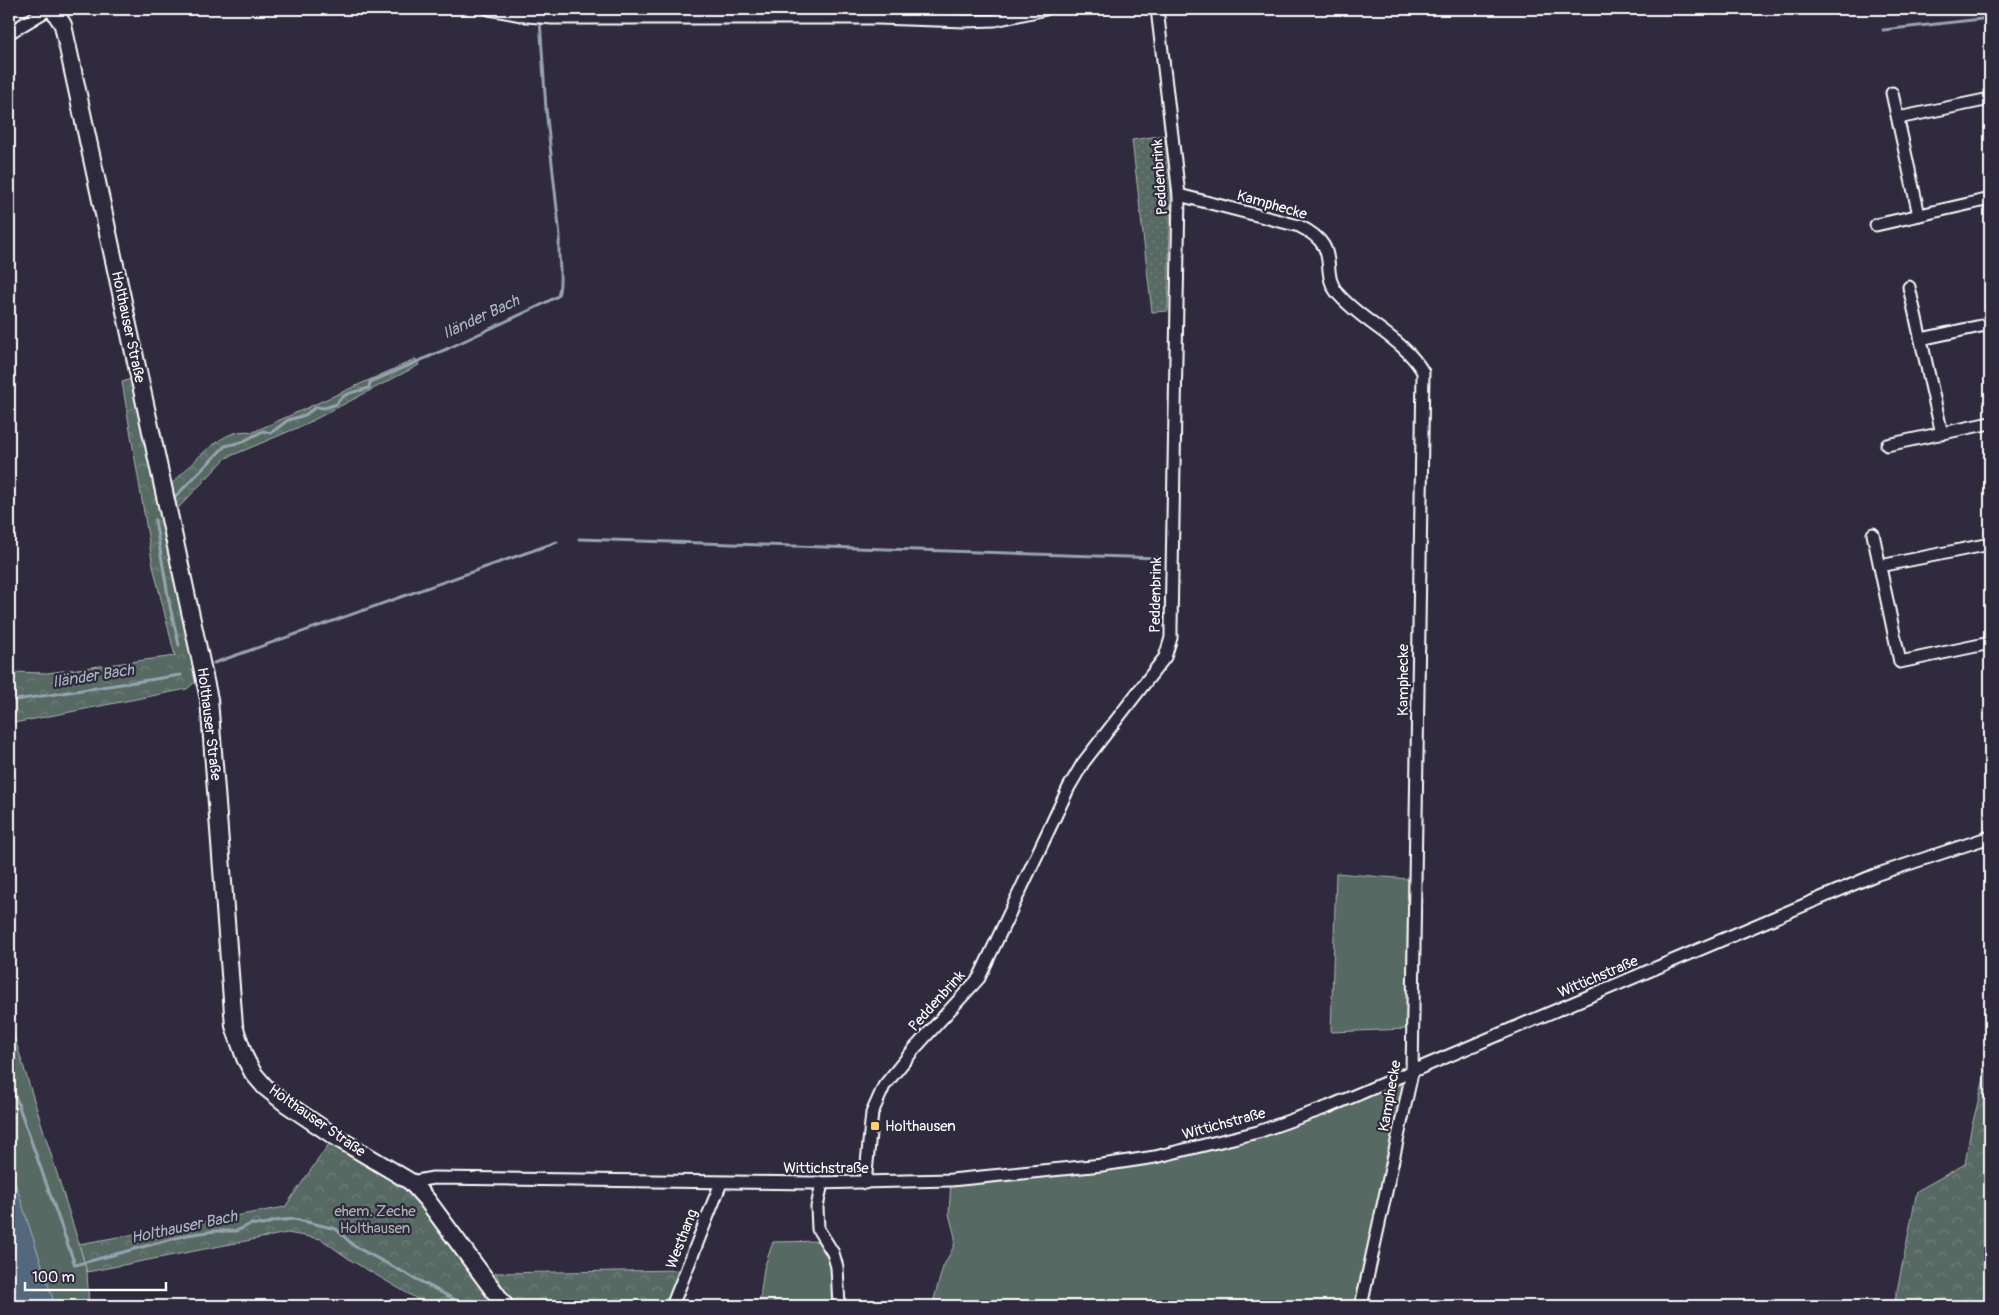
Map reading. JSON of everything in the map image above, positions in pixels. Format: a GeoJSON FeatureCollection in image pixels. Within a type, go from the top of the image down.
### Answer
{"type":"FeatureCollection","features":[{"type":"Feature","properties":{"kind":"street"},"geometry":{"type":"LineString","coordinates":[[9,32],[49,9]]}},
{"type":"Feature","properties":{"kind":"street","name":"Holthauser Straße"},"geometry":{"type":"LineString","coordinates":[[53,9],[63,25],[209,699],[234,1026],[239,1044],[252,1072],[285,1103],[411,1182],[427,1200],[505,1306]]}},
{"type":"Feature","properties":{"kind":"street"},"geometry":{"type":"LineString","coordinates":[[489,9],[546,18],[878,18],[965,21],[995,20],[1046,9]]}},
{"type":"Feature","properties":{"kind":"street","name":"Peddenbrink"},"geometry":{"type":"LineString","coordinates":[[865,1183],[872,1112],[884,1086],[915,1048],[979,978],[1082,763],[1164,657],[1168,649],[1171,627],[1179,194],[1157,9]]}},
{"type":"Feature","properties":{"kind":"street"},"geometry":{"type":"LineString","coordinates":[[1892,93],[1920,215]]}},
{"type":"Feature","properties":{"kind":"street"},"geometry":{"type":"LineString","coordinates":[[1898,118],[1990,100]]}},
{"type":"Feature","properties":{"kind":"street","name":"Kamphecke"},"geometry":{"type":"LineString","coordinates":[[1179,194],[1299,226],[1311,232],[1322,242],[1327,252],[1331,281],[1338,295],[1404,347],[1415,358],[1423,372],[1412,1073],[1361,1306]]}},
{"type":"Feature","properties":{"kind":"street"},"geometry":{"type":"LineString","coordinates":[[1876,225],[1990,199]]}},
{"type":"Feature","properties":{"kind":"street"},"geometry":{"type":"LineString","coordinates":[[1910,287],[1942,434]]}},
{"type":"Feature","properties":{"kind":"street"},"geometry":{"type":"LineString","coordinates":[[1921,338],[1990,324]]}},
{"type":"Feature","properties":{"kind":"street"},"geometry":{"type":"LineString","coordinates":[[1887,445],[1990,424]]}},
{"type":"Feature","properties":{"kind":"street"},"geometry":{"type":"LineString","coordinates":[[1873,534],[1900,662],[1990,643]]}},
{"type":"Feature","properties":{"kind":"street"},"geometry":{"type":"LineString","coordinates":[[1880,566],[1990,544]]}},
{"type":"Feature","properties":{"kind":"street","name":"Wittichstraße"},"geometry":{"type":"LineString","coordinates":[[411,1182],[433,1178],[721,1183],[865,1183],[951,1180],[1102,1165],[1155,1157],[1220,1142],[1300,1118],[1412,1073],[1875,875],[1990,837]]}},
{"type":"Feature","properties":{"kind":"street","name":"Westhang"},"geometry":{"type":"LineString","coordinates":[[672,1306],[721,1183]]}},
{"type":"Feature","properties":{"kind":"street"},"geometry":{"type":"LineString","coordinates":[[822,1183],[817,1207],[818,1229],[833,1253],[837,1267],[839,1306]]}},
{"type":"Feature","properties":{"kind":"green space"},"geometry":{"type":"Polygon","coordinates":[[[1165,135],[1171,187],[1168,311],[1152,312],[1132,140],[1165,135]]]}},
{"type":"Feature","properties":{"kind":"green space"},"geometry":{"type":"Polygon","coordinates":[[[416,359],[419,365],[304,425],[226,458],[162,525],[204,674],[187,689],[9,724],[9,672],[47,673],[175,656],[153,566],[122,382],[131,379],[157,496],[202,454],[227,436],[240,432],[253,432],[416,359]]]}},
{"type":"Feature","properties":{"kind":"green space"},"geometry":{"type":"Polygon","coordinates":[[[1336,873],[1408,879],[1406,1029],[1331,1032],[1336,873]]]}},
{"type":"Feature","properties":{"kind":"green space"},"geometry":{"type":"Polygon","coordinates":[[[9,1020],[87,1272],[89,1306],[55,1306],[9,1164],[9,1020]]]}},
{"type":"Feature","properties":{"kind":"green space"},"geometry":{"type":"Polygon","coordinates":[[[1990,1055],[1990,1306],[1894,1306],[1917,1191],[1965,1164],[1971,1129],[1990,1055]]]}},
{"type":"Feature","properties":{"kind":"green space"},"geometry":{"type":"Polygon","coordinates":[[[1412,1073],[1361,1306],[932,1306],[943,1267],[954,1246],[955,1237],[949,1214],[951,1180],[1211,1145],[1412,1073]]]}},
{"type":"Feature","properties":{"kind":"green space","name":"ehem. Zeche Holthausen"},"geometry":{"type":"Polygon","coordinates":[[[333,1138],[409,1184],[500,1306],[429,1306],[352,1261],[321,1239],[287,1233],[87,1272],[79,1244],[285,1207],[333,1138]]]}},
{"type":"Feature","properties":{"kind":"green space"},"geometry":{"type":"Polygon","coordinates":[[[824,1241],[828,1246],[839,1306],[759,1306],[764,1268],[773,1242],[824,1241]]]}},
{"type":"Feature","properties":{"kind":"green space"},"geometry":{"type":"Polygon","coordinates":[[[683,1270],[673,1304],[680,1306],[514,1306],[495,1273],[683,1270]]]}},
{"type":"Feature","properties":{"kind":"water"},"geometry":{"type":"Polygon","coordinates":[[[9,1164],[55,1306],[9,1306],[9,1164]]]}},
{"type":"Feature","properties":{"kind":"waterway"},"geometry":{"type":"LineString","coordinates":[[1883,30],[1990,18]]}},
{"type":"Feature","properties":{"kind":"waterway","name":"Iländer Bach"},"geometry":{"type":"LineString","coordinates":[[175,497],[225,446],[242,442],[263,431],[271,433],[288,420],[305,415],[316,407],[324,408],[337,404],[342,397],[369,388],[370,382],[449,348],[558,296],[560,288],[560,236],[546,109],[540,20]]}},
{"type":"Feature","properties":{"kind":"waterway","name":"Iländer Bach"},"geometry":{"type":"LineString","coordinates":[[155,520],[170,607],[179,645]]}},
{"type":"Feature","properties":{"kind":"waterway"},"geometry":{"type":"LineString","coordinates":[[579,539],[1158,558]]}},
{"type":"Feature","properties":{"kind":"waterway"},"geometry":{"type":"LineString","coordinates":[[214,663],[557,542]]}},
{"type":"Feature","properties":{"kind":"waterway","name":"Iländer Bach"},"geometry":{"type":"LineString","coordinates":[[9,701],[181,675]]}},
{"type":"Feature","properties":{"kind":"waterway","name":"Iländer Bach"},"geometry":{"type":"LineString","coordinates":[[9,1078],[11,1084],[9,1086]]}},
{"type":"Feature","properties":{"kind":"waterway","name":"Holthauser Bach"},"geometry":{"type":"LineString","coordinates":[[11,1084],[75,1265],[187,1235],[215,1231],[236,1231],[251,1224],[263,1225],[274,1221],[294,1219],[336,1229],[354,1246],[467,1306]]}},
{"type":"Feature","properties":{"kind":"place","name":"Holthausen"},"geometry":{"type":"Point","coordinates":[875,1126]}}]}
